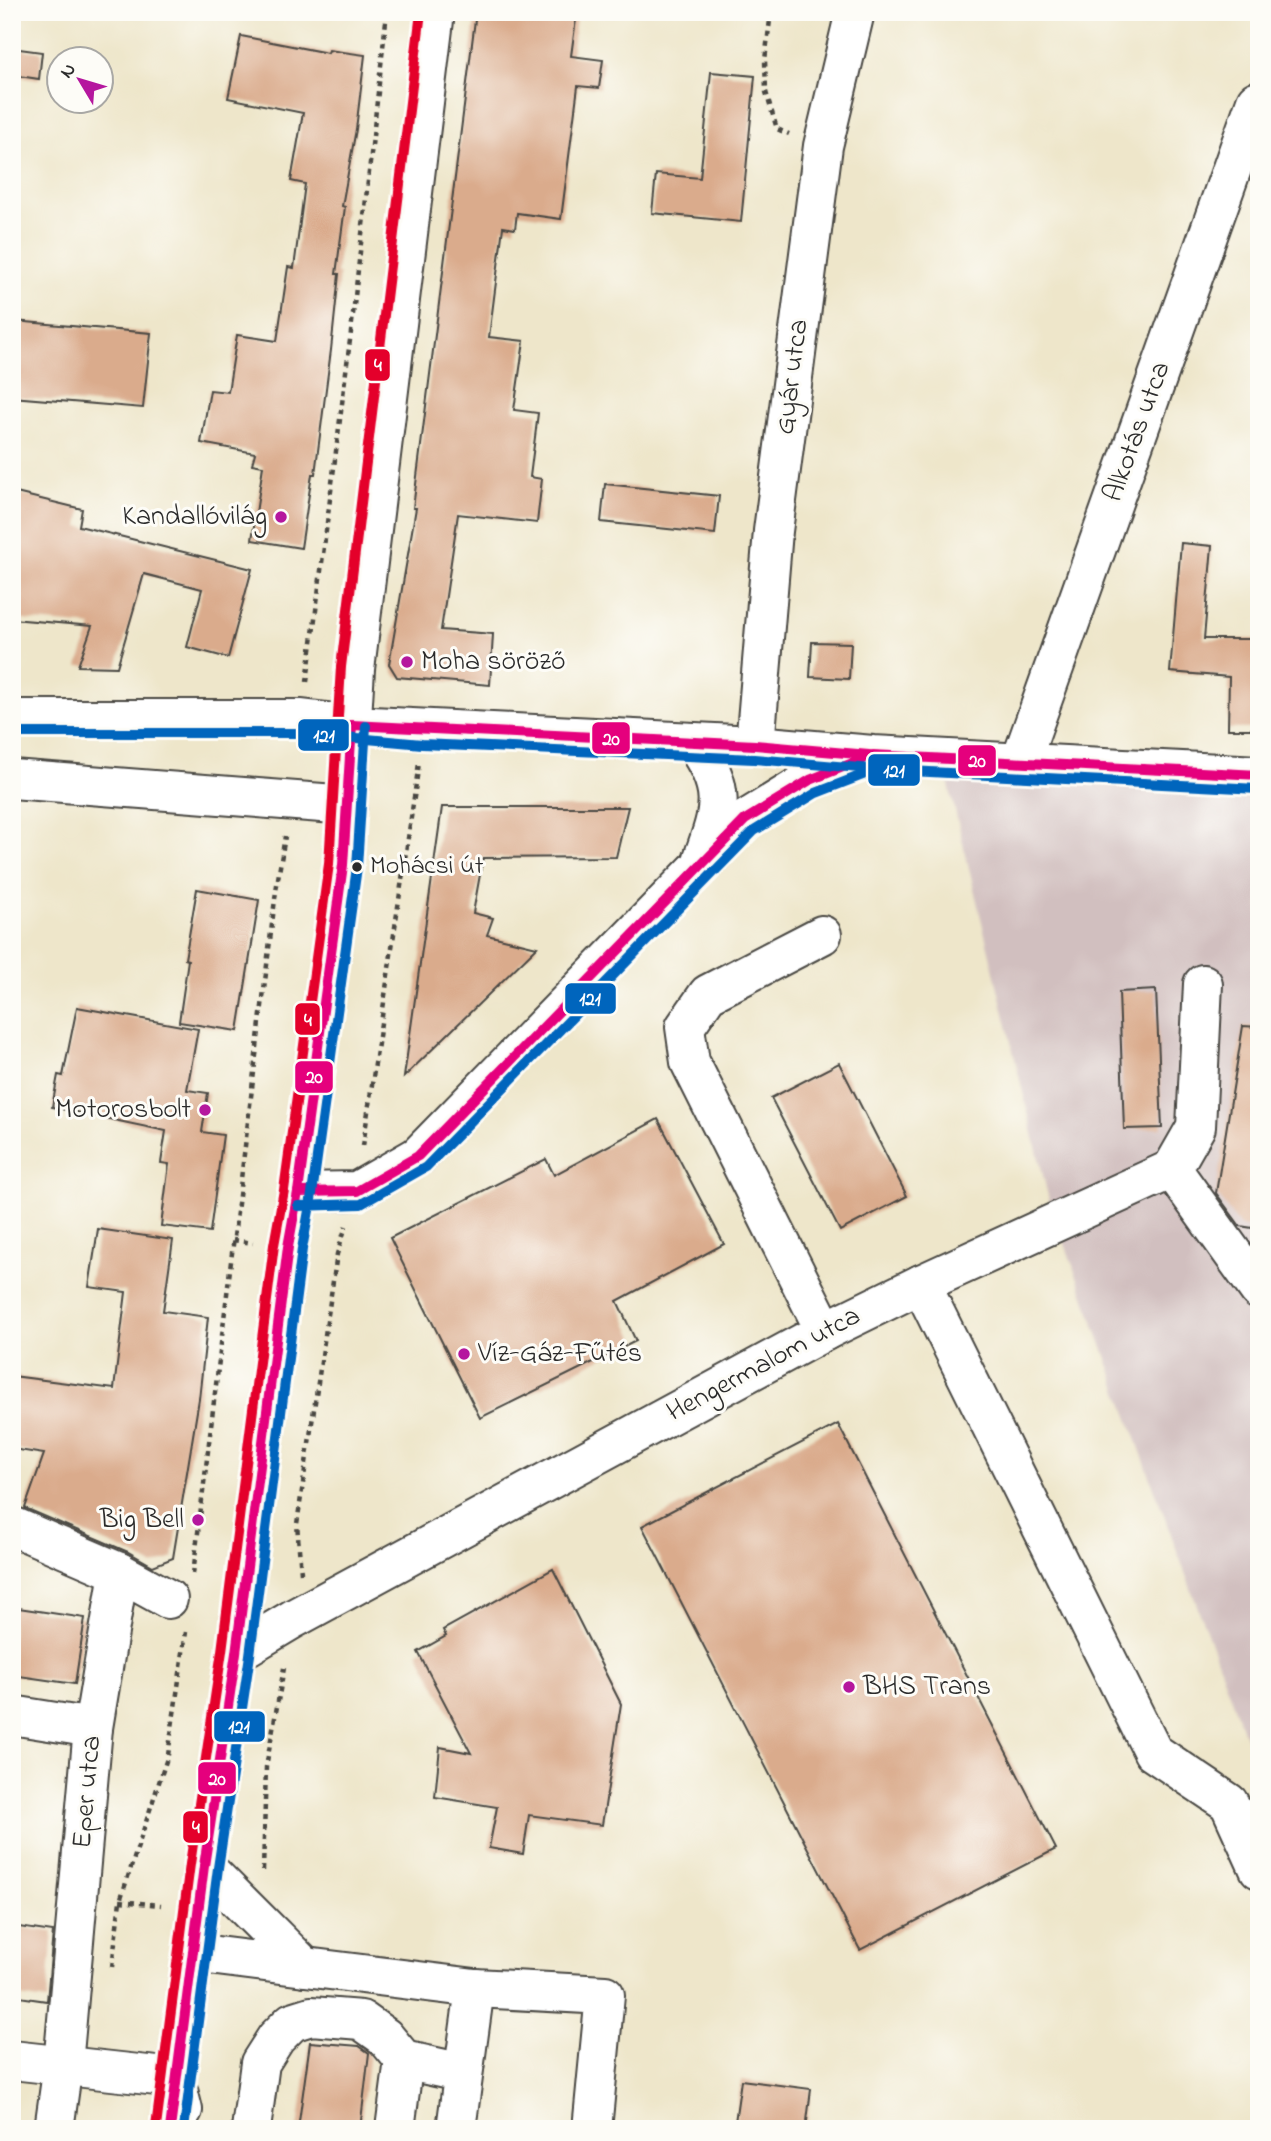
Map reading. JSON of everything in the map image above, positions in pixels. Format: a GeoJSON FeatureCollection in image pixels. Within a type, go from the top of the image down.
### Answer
{"type":"FeatureCollection","features":[{"type":"Feature","properties":{"kind":"street"},"geometry":{"type":"LineString","coordinates":[[170,2129],[204,1866],[236,1653],[288,1247],[343,865],[357,655],[435,12]]}},
{"type":"Feature","properties":{"kind":"street","name":"Gyár utca"},"geometry":{"type":"LineString","coordinates":[[755,746],[773,531],[822,146],[855,12]]}},
{"type":"Feature","properties":{"kind":"street","name":"Alkotás utca"},"geometry":{"type":"LineString","coordinates":[[1020,762],[1255,102]]}},
{"type":"Feature","properties":{"kind":"street"},"geometry":{"type":"LineString","coordinates":[[12,719],[302,719],[873,755],[1259,775]]}},
{"type":"Feature","properties":{"kind":"street"},"geometry":{"type":"LineString","coordinates":[[694,743],[710,766],[718,794],[718,819],[702,862]]}},
{"type":"Feature","properties":{"kind":"street"},"geometry":{"type":"LineString","coordinates":[[298,1192],[357,1191],[418,1156],[745,820],[810,780],[873,755]]}},
{"type":"Feature","properties":{"kind":"street"},"geometry":{"type":"LineString","coordinates":[[12,779],[348,805]]}},
{"type":"Feature","properties":{"kind":"street"},"geometry":{"type":"LineString","coordinates":[[822,935],[708,994],[685,1027],[690,1062],[825,1331]]}},
{"type":"Feature","properties":{"kind":"street"},"geometry":{"type":"LineString","coordinates":[[1203,984],[1196,1127],[1172,1169],[1259,1290]]}},
{"type":"Feature","properties":{"kind":"street","name":"Hengermalom utca"},"geometry":{"type":"LineString","coordinates":[[236,1653],[293,1619],[825,1331],[1172,1169]]}},
{"type":"Feature","properties":{"kind":"street"},"geometry":{"type":"LineString","coordinates":[[921,1284],[1153,1752],[1230,1802],[1259,1869]]}},
{"type":"Feature","properties":{"kind":"street"},"geometry":{"type":"LineString","coordinates":[[12,1526],[183,1599]]}},
{"type":"Feature","properties":{"kind":"street","name":"Eper utca"},"geometry":{"type":"LineString","coordinates":[[54,2129],[63,2065],[93,1728],[119,1572]]}},
{"type":"Feature","properties":{"kind":"street"},"geometry":{"type":"LineString","coordinates":[[12,1715],[93,1728]]}},
{"type":"Feature","properties":{"kind":"street"},"geometry":{"type":"LineString","coordinates":[[204,1866],[305,1967]]}},
{"type":"Feature","properties":{"kind":"street"},"geometry":{"type":"LineString","coordinates":[[193,1953],[475,1988],[605,1995],[592,2129]]}},
{"type":"Feature","properties":{"kind":"street"},"geometry":{"type":"LineString","coordinates":[[456,2129],[475,1988]]}},
{"type":"Feature","properties":{"kind":"street"},"geometry":{"type":"LineString","coordinates":[[251,2129],[260,2063],[275,2038],[292,2022],[311,2016],[361,2020],[386,2037],[404,2060],[463,2073]]}},
{"type":"Feature","properties":{"kind":"street"},"geometry":{"type":"LineString","coordinates":[[12,2060],[176,2078]]}},
{"type":"Feature","properties":{"kind":"street"},"geometry":{"type":"LineString","coordinates":[[395,2129],[404,2060]]}},
{"type":"Feature","properties":{"kind":"street"},"geometry":{"type":"LineString","coordinates":[[176,2078],[188,2129]]}},
{"type":"Feature","properties":{"kind":"path"},"geometry":{"type":"LineString","coordinates":[[302,719],[351,332],[387,12]]}},
{"type":"Feature","properties":{"kind":"path"},"geometry":{"type":"LineString","coordinates":[[771,12],[765,60],[766,92],[777,130],[822,146]]}},
{"type":"Feature","properties":{"kind":"path"},"geometry":{"type":"LineString","coordinates":[[120,1901],[168,1755],[183,1599],[274,905],[291,801]]}},
{"type":"Feature","properties":{"kind":"shaded area"},"geometry":{"type":"Polygon","coordinates":[[[941,752],[1259,764],[1259,1775],[1049,1200],[941,752]]]}},
{"type":"Feature","properties":{"kind":"building"},"geometry":{"type":"Polygon","coordinates":[[[476,12],[577,12],[571,56],[603,60],[599,88],[578,86],[561,219],[517,213],[515,229],[503,227],[489,337],[524,341],[514,410],[538,413],[530,477],[542,479],[537,523],[458,514],[441,630],[493,634],[490,685],[397,677],[389,664],[416,508],[413,508],[476,12]]]}},
{"type":"Feature","properties":{"kind":"building"},"geometry":{"type":"Polygon","coordinates":[[[241,36],[328,53],[329,50],[365,55],[356,129],[342,206],[345,207],[336,274],[339,274],[315,474],[312,474],[301,548],[252,540],[263,466],[252,464],[255,453],[201,443],[210,390],[228,392],[237,335],[277,341],[288,267],[294,268],[305,184],[291,181],[303,113],[228,98],[241,36]]]}},
{"type":"Feature","properties":{"kind":"building"},"geometry":{"type":"Polygon","coordinates":[[[12,48],[42,52],[39,79],[12,75],[12,48]]]}},
{"type":"Feature","properties":{"kind":"building"},"geometry":{"type":"Polygon","coordinates":[[[711,72],[755,76],[741,222],[652,213],[656,174],[700,178],[711,72]]]}},
{"type":"Feature","properties":{"kind":"building"},"geometry":{"type":"Polygon","coordinates":[[[14,321],[151,333],[143,408],[12,397],[14,321]]]}},
{"type":"Feature","properties":{"kind":"building"},"geometry":{"type":"Polygon","coordinates":[[[605,484],[719,496],[715,534],[601,522],[605,484]]]}},
{"type":"Feature","properties":{"kind":"building"},"geometry":{"type":"Polygon","coordinates":[[[12,492],[82,509],[79,526],[252,569],[228,658],[187,647],[202,589],[144,574],[117,667],[78,666],[92,626],[12,619],[12,492]]]}},
{"type":"Feature","properties":{"kind":"building"},"geometry":{"type":"Polygon","coordinates":[[[1181,543],[1212,546],[1204,639],[1259,639],[1259,729],[1228,729],[1229,677],[1170,672],[1181,543]]]}},
{"type":"Feature","properties":{"kind":"building"},"geometry":{"type":"Polygon","coordinates":[[[812,642],[851,643],[849,679],[810,677],[812,642]]]}},
{"type":"Feature","properties":{"kind":"building"},"geometry":{"type":"Polygon","coordinates":[[[442,807],[628,807],[616,857],[483,858],[473,913],[493,918],[487,935],[537,947],[404,1077],[442,807]]]}},
{"type":"Feature","properties":{"kind":"building"},"geometry":{"type":"Polygon","coordinates":[[[197,889],[259,900],[238,1031],[179,1022],[188,960],[185,959],[197,889]]]}},
{"type":"Feature","properties":{"kind":"building"},"geometry":{"type":"Polygon","coordinates":[[[1156,990],[1162,1128],[1124,1129],[1119,992],[1156,990]]]}},
{"type":"Feature","properties":{"kind":"building"},"geometry":{"type":"Polygon","coordinates":[[[77,1007],[198,1029],[187,1090],[208,1093],[202,1132],[223,1135],[210,1232],[161,1226],[169,1164],[161,1163],[166,1131],[52,1107],[58,1075],[63,1076],[77,1007]]]}},
{"type":"Feature","properties":{"kind":"building"},"geometry":{"type":"Polygon","coordinates":[[[1243,1026],[1259,1027],[1259,1229],[1240,1226],[1216,1193],[1243,1026]]]}},
{"type":"Feature","properties":{"kind":"building"},"geometry":{"type":"Polygon","coordinates":[[[839,1063],[907,1196],[840,1231],[771,1098],[839,1063]]]}},
{"type":"Feature","properties":{"kind":"building"},"geometry":{"type":"Polygon","coordinates":[[[658,1119],[724,1244],[617,1301],[636,1341],[480,1418],[390,1238],[546,1159],[554,1175],[658,1119]]]}},
{"type":"Feature","properties":{"kind":"building"},"geometry":{"type":"Polygon","coordinates":[[[98,1229],[173,1240],[163,1311],[208,1317],[199,1399],[173,1558],[153,1566],[128,1552],[25,1508],[44,1454],[12,1449],[12,1376],[114,1389],[126,1292],[89,1287],[98,1229]]]}},
{"type":"Feature","properties":{"kind":"building","name":"BHS Trans"},"geometry":{"type":"Polygon","coordinates":[[[838,1424],[1056,1849],[860,1950],[642,1526],[838,1424]]]}},
{"type":"Feature","properties":{"kind":"building"},"geometry":{"type":"Polygon","coordinates":[[[553,1569],[621,1704],[602,1825],[529,1815],[523,1854],[489,1848],[497,1807],[435,1797],[440,1747],[471,1753],[418,1652],[446,1636],[443,1630],[553,1569]]]}},
{"type":"Feature","properties":{"kind":"building"},"geometry":{"type":"Polygon","coordinates":[[[12,1607],[85,1618],[75,1684],[12,1675],[12,1607]]]}},
{"type":"Feature","properties":{"kind":"building"},"geometry":{"type":"Polygon","coordinates":[[[12,1926],[53,1932],[47,2001],[12,1996],[12,1926]]]}},
{"type":"Feature","properties":{"kind":"building"},"geometry":{"type":"Polygon","coordinates":[[[310,2042],[359,2046],[369,2053],[360,2129],[298,2129],[310,2042]]]}},
{"type":"Feature","properties":{"kind":"building"},"geometry":{"type":"Polygon","coordinates":[[[741,2080],[811,2089],[806,2129],[734,2129],[741,2080]]]}},
{"type":"Feature","properties":{"kind":"transit line","name":"4"},"geometry":{"type":"LineString","coordinates":[[156,2127],[190,1864],[222,1651],[274,1245],[329,864],[341,667],[421,12]]}},
{"type":"Feature","properties":{"kind":"transit line","name":"20"},"geometry":{"type":"LineString","coordinates":[[352,725],[755,745],[869,755]]}},
{"type":"Feature","properties":{"kind":"transit line","name":"20"},"geometry":{"type":"LineString","coordinates":[[170,2129],[204,1866],[236,1653],[288,1247],[343,865],[352,725]]}},
{"type":"Feature","properties":{"kind":"transit line","name":"121"},"geometry":{"type":"LineString","coordinates":[[184,2129],[218,1868],[250,1655],[302,1249],[357,867],[366,726]]}},
{"type":"Feature","properties":{"kind":"transit line","name":"121"},"geometry":{"type":"LineString","coordinates":[[12,733],[301,733],[422,744],[754,759],[872,769],[1258,789]]}},
{"type":"Feature","properties":{"kind":"transit line","name":"20"},"geometry":{"type":"LineString","coordinates":[[298,1192],[357,1191],[418,1156],[745,820],[810,780],[873,755],[1259,775]]}},
{"type":"Feature","properties":{"kind":"transit line","name":"121"},"geometry":{"type":"LineString","coordinates":[[298,1206],[361,1204],[426,1167],[754,831],[816,793],[878,769]]}},
{"type":"Feature","properties":{"kind":"place","name":"Kandallóvilág"},"geometry":{"type":"Point","coordinates":[281,517]}},
{"type":"Feature","properties":{"kind":"place","name":"Moha söröző"},"geometry":{"type":"Point","coordinates":[407,662]}},
{"type":"Feature","properties":{"kind":"place","name":"Mohácsi út"},"geometry":{"type":"Point","coordinates":[357,867]}},
{"type":"Feature","properties":{"kind":"place","name":"Motorosbolt"},"geometry":{"type":"Point","coordinates":[205,1110]}},
{"type":"Feature","properties":{"kind":"place","name":"Víz-Gáz-Fűtés"},"geometry":{"type":"Point","coordinates":[464,1354]}},
{"type":"Feature","properties":{"kind":"place","name":"Big Bell"},"geometry":{"type":"Point","coordinates":[198,1520]}},
{"type":"Feature","properties":{"kind":"place","name":"BHS Trans"},"geometry":{"type":"Point","coordinates":[849,1687]}}]}
